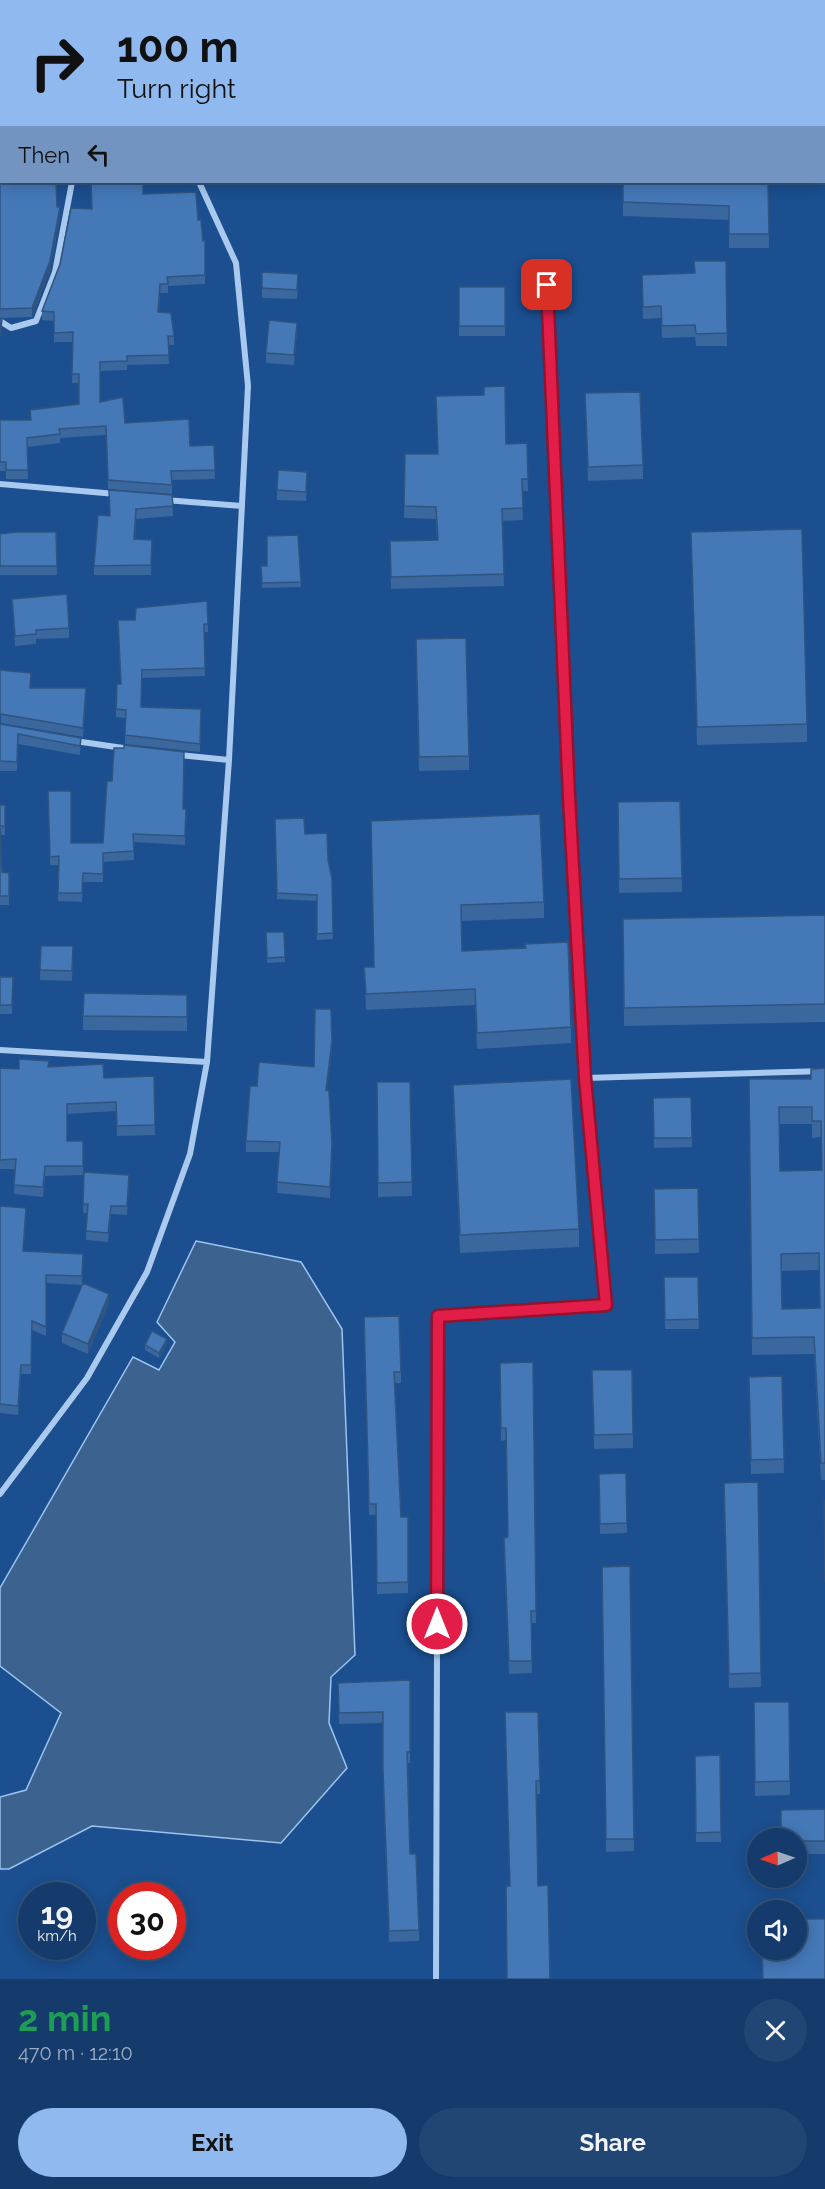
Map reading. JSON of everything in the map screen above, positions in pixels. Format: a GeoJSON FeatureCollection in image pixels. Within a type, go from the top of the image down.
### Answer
{"type":"FeatureCollection","features":[{"type":"Feature","properties":{"kind":"street"},"geometry":{"type":"LineString","coordinates":[[0,321],[11,328],[36,321],[56,272],[72,183]]}},
{"type":"Feature","properties":{"kind":"street"},"geometry":{"type":"LineString","coordinates":[[0,1494],[87,1378],[147,1272],[190,1154],[207,1062],[229,760],[248,386],[237,263],[199,183]]}},
{"type":"Feature","properties":{"kind":"street"},"geometry":{"type":"LineString","coordinates":[[436,1979],[438,1316],[606,1305],[585,1078],[569,785],[547,285]]}},
{"type":"Feature","properties":{"kind":"street"},"geometry":{"type":"LineString","coordinates":[[0,484],[127,495]]}},
{"type":"Feature","properties":{"kind":"street"},"geometry":{"type":"LineString","coordinates":[[162,500],[242,506]]}},
{"type":"Feature","properties":{"kind":"street"},"geometry":{"type":"LineString","coordinates":[[70,740],[139,750]]}},
{"type":"Feature","properties":{"kind":"street"},"geometry":{"type":"LineString","coordinates":[[173,754],[229,760]]}},
{"type":"Feature","properties":{"kind":"street"},"geometry":{"type":"LineString","coordinates":[[0,1050],[207,1062]]}},
{"type":"Feature","properties":{"kind":"street"},"geometry":{"type":"LineString","coordinates":[[585,1078],[825,1071]]}},
{"type":"Feature","properties":{"kind":"water"},"geometry":{"type":"Polygon","coordinates":[[[196,1241],[301,1262],[342,1329],[355,1655],[331,1677],[329,1723],[347,1768],[281,1843],[92,1826],[9,1869],[0,1869],[0,1797],[26,1790],[61,1713],[0,1666],[0,1588],[133,1357],[159,1370],[175,1342],[157,1322],[196,1241]]]}},
{"type":"Feature","properties":{"kind":"building"},"geometry":{"type":"Polygon","coordinates":[[[0,183],[56,183],[57,207],[60,207],[50,261],[32,308],[0,309],[0,183]]]}},
{"type":"Feature","properties":{"kind":"building"},"geometry":{"type":"Polygon","coordinates":[[[91,183],[143,183],[143,194],[196,192],[198,220],[201,220],[203,241],[205,241],[205,275],[167,277],[168,284],[160,284],[158,312],[171,313],[174,336],[168,336],[169,355],[127,356],[127,361],[100,362],[100,402],[123,397],[125,423],[189,419],[190,446],[214,445],[215,470],[171,471],[172,485],[108,480],[106,426],[59,429],[60,434],[27,438],[28,470],[6,470],[6,462],[0,462],[0,420],[31,420],[30,410],[79,404],[79,374],[72,374],[73,332],[54,333],[54,312],[42,311],[60,264],[71,208],[92,209],[91,183]]]}},
{"type":"Feature","properties":{"kind":"building"},"geometry":{"type":"Polygon","coordinates":[[[623,183],[768,183],[769,234],[729,234],[729,206],[623,202],[623,183]]]}},
{"type":"Feature","properties":{"kind":"building"},"geometry":{"type":"Polygon","coordinates":[[[694,261],[726,261],[727,333],[696,334],[695,325],[662,326],[661,306],[643,307],[642,275],[695,273],[694,261]]]}},
{"type":"Feature","properties":{"kind":"building"},"geometry":{"type":"Polygon","coordinates":[[[262,272],[298,274],[297,290],[262,288],[262,272]]]}},
{"type":"Feature","properties":{"kind":"building"},"geometry":{"type":"Polygon","coordinates":[[[459,287],[505,287],[505,326],[459,326],[459,287]]]}},
{"type":"Feature","properties":{"kind":"building"},"geometry":{"type":"Polygon","coordinates":[[[269,320],[297,323],[294,355],[266,353],[269,320]]]}},
{"type":"Feature","properties":{"kind":"building"},"geometry":{"type":"Polygon","coordinates":[[[505,386],[506,444],[527,443],[528,479],[522,479],[523,508],[502,509],[504,574],[391,577],[390,541],[438,540],[436,507],[404,506],[405,454],[438,454],[436,396],[484,395],[484,387],[505,386]]]}},
{"type":"Feature","properties":{"kind":"building"},"geometry":{"type":"Polygon","coordinates":[[[640,392],[643,465],[588,467],[585,393],[640,392]]]}},
{"type":"Feature","properties":{"kind":"building"},"geometry":{"type":"Polygon","coordinates":[[[278,470],[307,472],[306,492],[277,490],[278,470]]]}},
{"type":"Feature","properties":{"kind":"building"},"geometry":{"type":"Polygon","coordinates":[[[109,490],[172,495],[173,506],[136,509],[134,539],[152,540],[151,565],[94,566],[98,515],[110,516],[109,490]]]}},
{"type":"Feature","properties":{"kind":"building"},"geometry":{"type":"Polygon","coordinates":[[[802,529],[807,724],[697,727],[691,532],[802,529]]]}},
{"type":"Feature","properties":{"kind":"building"},"geometry":{"type":"Polygon","coordinates":[[[56,532],[57,566],[0,566],[0,534],[56,532]]]}},
{"type":"Feature","properties":{"kind":"building"},"geometry":{"type":"Polygon","coordinates":[[[298,535],[301,582],[262,583],[261,566],[267,566],[267,536],[298,535]]]}},
{"type":"Feature","properties":{"kind":"building"},"geometry":{"type":"Polygon","coordinates":[[[67,594],[69,628],[36,630],[36,634],[15,636],[12,599],[67,594]]]}},
{"type":"Feature","properties":{"kind":"building"},"geometry":{"type":"Polygon","coordinates":[[[207,601],[208,624],[204,624],[205,668],[142,670],[141,707],[201,709],[200,744],[125,735],[126,710],[116,709],[117,684],[121,684],[118,620],[135,620],[136,608],[207,601]]]}},
{"type":"Feature","properties":{"kind":"building"},"geometry":{"type":"Polygon","coordinates":[[[466,638],[469,756],[419,757],[416,639],[466,638]]]}},
{"type":"Feature","properties":{"kind":"building"},"geometry":{"type":"Polygon","coordinates":[[[0,670],[31,673],[30,688],[86,688],[83,728],[0,714],[0,670]]]}},
{"type":"Feature","properties":{"kind":"building"},"geometry":{"type":"Polygon","coordinates":[[[0,724],[81,738],[80,746],[18,734],[17,762],[0,761],[0,724]]]}},
{"type":"Feature","properties":{"kind":"building"},"geometry":{"type":"Polygon","coordinates":[[[124,745],[184,752],[185,836],[133,834],[134,851],[103,853],[103,874],[83,873],[82,893],[58,893],[59,856],[50,857],[48,791],[71,791],[71,843],[103,843],[107,781],[112,781],[114,748],[124,748],[124,745]]]}},
{"type":"Feature","properties":{"kind":"building"},"geometry":{"type":"Polygon","coordinates":[[[680,801],[682,878],[619,879],[618,802],[680,801]]]}},
{"type":"Feature","properties":{"kind":"building"},"geometry":{"type":"Polygon","coordinates":[[[0,805],[5,805],[5,826],[0,826],[0,805]]]}},
{"type":"Feature","properties":{"kind":"building"},"geometry":{"type":"Polygon","coordinates":[[[540,814],[544,902],[461,905],[462,951],[526,948],[525,944],[568,942],[571,1027],[477,1033],[475,989],[366,994],[364,967],[374,967],[371,821],[540,814]]]}},
{"type":"Feature","properties":{"kind":"building"},"geometry":{"type":"Polygon","coordinates":[[[304,818],[305,834],[327,833],[328,860],[332,878],[333,933],[317,934],[317,895],[277,893],[275,819],[304,818]]]}},
{"type":"Feature","properties":{"kind":"building"},"geometry":{"type":"Polygon","coordinates":[[[0,828],[2,872],[9,873],[9,896],[0,896],[0,828]]]}},
{"type":"Feature","properties":{"kind":"building"},"geometry":{"type":"Polygon","coordinates":[[[825,915],[825,1004],[624,1008],[623,919],[825,915]]]}},
{"type":"Feature","properties":{"kind":"building"},"geometry":{"type":"Polygon","coordinates":[[[266,932],[284,932],[285,957],[267,958],[266,932]]]}},
{"type":"Feature","properties":{"kind":"building"},"geometry":{"type":"Polygon","coordinates":[[[41,946],[73,946],[72,971],[40,970],[41,946]]]}},
{"type":"Feature","properties":{"kind":"building"},"geometry":{"type":"Polygon","coordinates":[[[0,977],[13,977],[12,1005],[0,1005],[0,977]]]}},
{"type":"Feature","properties":{"kind":"building"},"geometry":{"type":"Polygon","coordinates":[[[84,993],[187,995],[187,1017],[83,1016],[84,993]]]}},
{"type":"Feature","properties":{"kind":"building"},"geometry":{"type":"Polygon","coordinates":[[[315,1009],[331,1009],[332,1041],[326,1090],[329,1091],[332,1144],[330,1187],[277,1182],[280,1142],[246,1141],[250,1086],[257,1086],[259,1062],[314,1067],[315,1009]]]}},
{"type":"Feature","properties":{"kind":"building"},"geometry":{"type":"Polygon","coordinates":[[[19,1059],[49,1061],[48,1067],[103,1064],[104,1078],[154,1076],[155,1125],[117,1126],[116,1102],[67,1104],[67,1141],[83,1141],[83,1166],[45,1166],[43,1187],[14,1185],[16,1159],[0,1160],[0,1068],[19,1069],[19,1059]]]}},
{"type":"Feature","properties":{"kind":"building"},"geometry":{"type":"Polygon","coordinates":[[[825,1068],[825,1463],[821,1463],[814,1337],[752,1338],[749,1079],[811,1079],[811,1069],[825,1068]],[[779,1107],[780,1171],[822,1170],[821,1121],[812,1121],[812,1107],[779,1107]],[[819,1253],[781,1254],[782,1309],[820,1308],[819,1253]]]}},
{"type":"Feature","properties":{"kind":"building"},"geometry":{"type":"Polygon","coordinates":[[[571,1079],[579,1229],[460,1235],[453,1085],[571,1079]]]}},
{"type":"Feature","properties":{"kind":"building"},"geometry":{"type":"Polygon","coordinates":[[[377,1082],[410,1082],[412,1182],[378,1183],[377,1082]]]}},
{"type":"Feature","properties":{"kind":"building"},"geometry":{"type":"Polygon","coordinates":[[[691,1097],[692,1138],[654,1138],[653,1098],[691,1097]]]}},
{"type":"Feature","properties":{"kind":"building"},"geometry":{"type":"Polygon","coordinates":[[[84,1172],[129,1175],[127,1206],[111,1206],[108,1233],[86,1231],[88,1204],[83,1204],[84,1172]]]}},
{"type":"Feature","properties":{"kind":"building"},"geometry":{"type":"Polygon","coordinates":[[[698,1188],[699,1239],[655,1240],[654,1189],[698,1188]]]}},
{"type":"Feature","properties":{"kind":"building"},"geometry":{"type":"Polygon","coordinates":[[[0,1206],[26,1208],[23,1251],[83,1254],[82,1276],[46,1275],[46,1327],[32,1321],[31,1365],[21,1365],[18,1406],[0,1404],[0,1206]]]}},
{"type":"Feature","properties":{"kind":"building"},"geometry":{"type":"Polygon","coordinates":[[[664,1277],[698,1277],[699,1319],[665,1320],[664,1277]]]}},
{"type":"Feature","properties":{"kind":"building"},"geometry":{"type":"Polygon","coordinates":[[[83,1283],[109,1294],[88,1344],[62,1333],[83,1283]]]}},
{"type":"Feature","properties":{"kind":"building"},"geometry":{"type":"Polygon","coordinates":[[[399,1316],[401,1372],[394,1372],[401,1517],[408,1517],[408,1582],[377,1583],[376,1504],[369,1504],[364,1317],[399,1316]]]}},
{"type":"Feature","properties":{"kind":"building"},"geometry":{"type":"Polygon","coordinates":[[[152,1331],[167,1339],[159,1353],[145,1345],[152,1331]]]}},
{"type":"Feature","properties":{"kind":"building"},"geometry":{"type":"Polygon","coordinates":[[[533,1362],[536,1611],[531,1611],[532,1661],[509,1661],[504,1538],[508,1537],[506,1428],[501,1428],[500,1363],[533,1362]]]}},
{"type":"Feature","properties":{"kind":"building"},"geometry":{"type":"Polygon","coordinates":[[[592,1370],[632,1370],[633,1434],[594,1435],[592,1370]]]}},
{"type":"Feature","properties":{"kind":"building"},"geometry":{"type":"Polygon","coordinates":[[[782,1376],[784,1459],[751,1460],[749,1377],[782,1376]]]}},
{"type":"Feature","properties":{"kind":"building"},"geometry":{"type":"Polygon","coordinates":[[[626,1473],[627,1523],[600,1524],[599,1474],[626,1473]]]}},
{"type":"Feature","properties":{"kind":"building"},"geometry":{"type":"Polygon","coordinates":[[[758,1482],[761,1673],[729,1674],[724,1483],[758,1482]]]}},
{"type":"Feature","properties":{"kind":"building"},"geometry":{"type":"Polygon","coordinates":[[[824,1501],[825,1501],[825,1582],[824,1501]]]}},
{"type":"Feature","properties":{"kind":"building"},"geometry":{"type":"Polygon","coordinates":[[[630,1566],[634,1839],[606,1839],[602,1567],[630,1566]]]}},
{"type":"Feature","properties":{"kind":"building"},"geometry":{"type":"Polygon","coordinates":[[[410,1680],[410,1752],[407,1752],[410,1854],[416,1854],[419,1930],[389,1931],[383,1712],[339,1713],[338,1683],[410,1680]]]}},
{"type":"Feature","properties":{"kind":"building"},"geometry":{"type":"Polygon","coordinates":[[[754,1702],[789,1702],[790,1781],[755,1782],[754,1702]]]}},
{"type":"Feature","properties":{"kind":"building"},"geometry":{"type":"Polygon","coordinates":[[[505,1712],[538,1712],[540,1781],[536,1781],[538,1886],[548,1885],[550,1979],[507,1979],[506,1886],[510,1886],[505,1712]]]}},
{"type":"Feature","properties":{"kind":"building"},"geometry":{"type":"Polygon","coordinates":[[[720,1755],[721,1832],[696,1833],[695,1756],[720,1755]]]}},
{"type":"Feature","properties":{"kind":"building"},"geometry":{"type":"Polygon","coordinates":[[[825,1809],[825,1841],[807,1841],[807,1828],[781,1828],[781,1810],[825,1809]]]}},
{"type":"Feature","properties":{"kind":"building"},"geometry":{"type":"Polygon","coordinates":[[[807,1919],[825,1919],[825,1979],[763,1979],[762,1960],[807,1960],[807,1919]]]}},
{"type":"Feature","properties":{"kind":"route"},"geometry":{"type":"LineString","coordinates":[[437,1624],[438,1316],[606,1305],[585,1078],[569,797],[547,285]]}}]}
